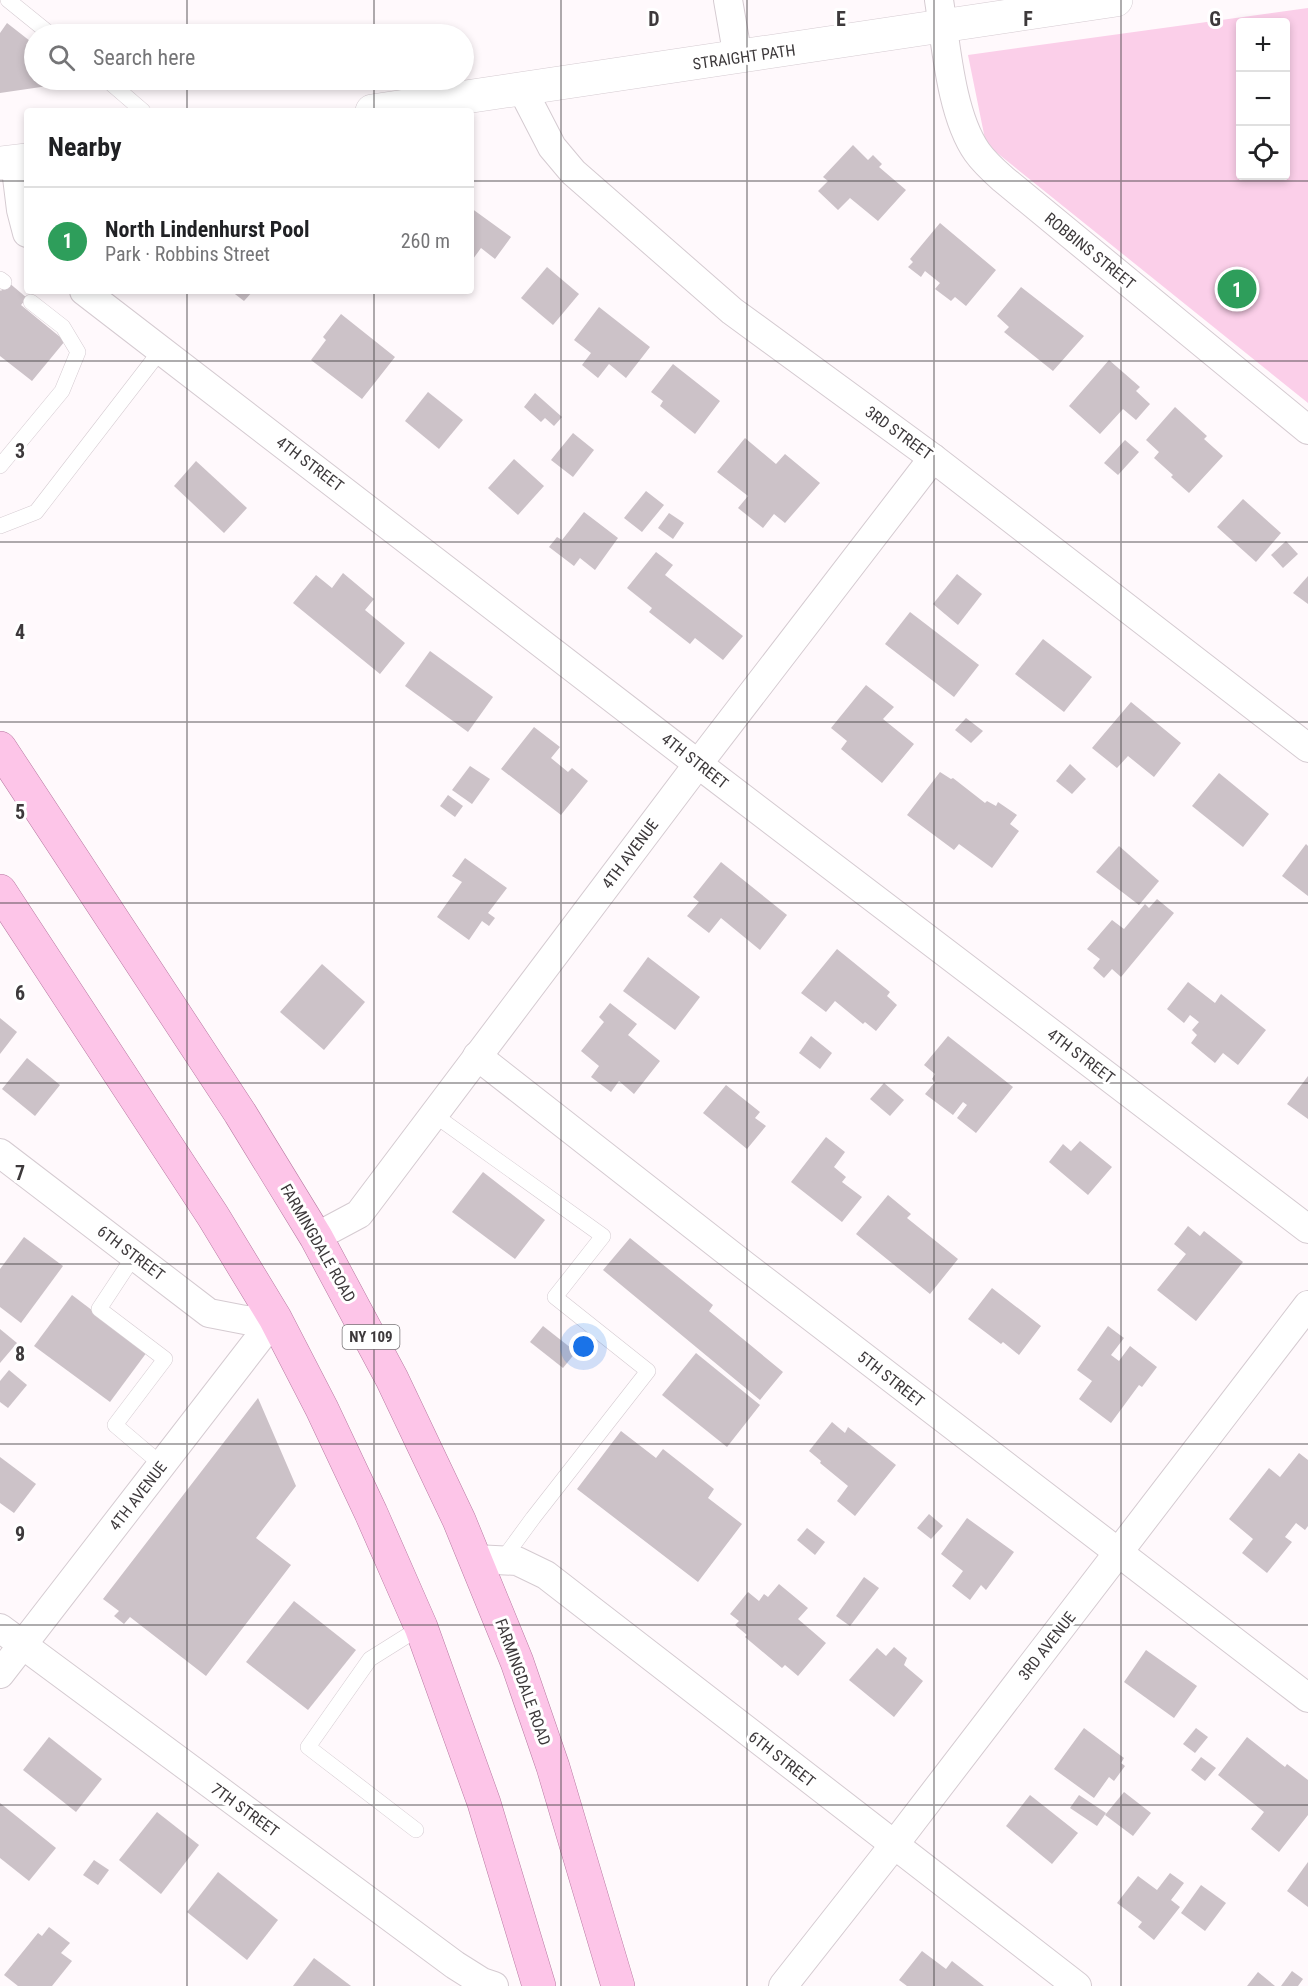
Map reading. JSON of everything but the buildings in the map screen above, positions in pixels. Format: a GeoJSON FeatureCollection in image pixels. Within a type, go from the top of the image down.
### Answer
{"type":"FeatureCollection","features":[{"type":"Feature","properties":{"kind":"main road","name":"STRAIGHT PATH"},"geometry":{"type":"LineString","coordinates":[[392,108],[738,58],[941,13],[1116,0]]}},
{"type":"Feature","properties":{"kind":"main road","name":"FARMINGDALE ROAD"},"geometry":{"type":"LineString","coordinates":[[0,748],[205,1058],[316,1237],[489,1559],[498,1612],[536,1715],[618,1986]]}},
{"type":"Feature","properties":{"kind":"main road"},"geometry":{"type":"LineString","coordinates":[[0,891],[182,1167],[275,1318],[317,1400],[421,1627],[484,1803],[539,1986]]}},
{"type":"Feature","properties":{"kind":"street"},"geometry":{"type":"LineString","coordinates":[[728,0],[738,58]]}},
{"type":"Feature","properties":{"kind":"street","name":"ROBBINS STREET"},"geometry":{"type":"LineString","coordinates":[[941,13],[960,120],[977,152],[990,167],[1308,430]]}},
{"type":"Feature","properties":{"kind":"street","name":"3RD STREET"},"geometry":{"type":"LineString","coordinates":[[522,89],[552,147],[585,184],[732,311],[933,458],[1308,748]]}},
{"type":"Feature","properties":{"kind":"street"},"geometry":{"type":"LineString","coordinates":[[14,161],[24,222]]}},
{"type":"Feature","properties":{"kind":"street","name":"4TH STREET"},"geometry":{"type":"LineString","coordinates":[[88,294],[698,764],[1308,1229]]}},
{"type":"Feature","properties":{"kind":"street","name":"4TH AVENUE"},"geometry":{"type":"LineString","coordinates":[[316,1237],[359,1214],[698,764],[933,458]]}},
{"type":"Feature","properties":{"kind":"street","name":"5TH STREET"},"geometry":{"type":"LineString","coordinates":[[477,1056],[744,1266],[1308,1698]]}},
{"type":"Feature","properties":{"kind":"street","name":"6TH STREET"},"geometry":{"type":"LineString","coordinates":[[0,1153],[209,1313],[245,1320],[275,1318]]}},
{"type":"Feature","properties":{"kind":"street","name":"3RD AVENUE"},"geometry":{"type":"LineString","coordinates":[[783,1986],[894,1845],[1308,1305]]}},
{"type":"Feature","properties":{"kind":"street","name":"4TH AVENUE"},"geometry":{"type":"LineString","coordinates":[[0,1674],[11,1636],[162,1465],[275,1318]]}},
{"type":"Feature","properties":{"kind":"street","name":"6TH STREET"},"geometry":{"type":"LineString","coordinates":[[489,1559],[517,1561],[546,1575],[1077,1986]]}},
{"type":"Feature","properties":{"kind":"street","name":"7TH STREET"},"geometry":{"type":"LineString","coordinates":[[11,1636],[455,1965],[482,1982],[494,1986]]}},
{"type":"Feature","properties":{"kind":"lane"},"geometry":{"type":"LineString","coordinates":[[8,0],[38,24]]}},
{"type":"Feature","properties":{"kind":"lane"},"geometry":{"type":"LineString","coordinates":[[118,90],[139,108]]}},
{"type":"Feature","properties":{"kind":"lane"},"geometry":{"type":"LineString","coordinates":[[0,466],[62,391],[78,352],[63,327],[31,302]]}},
{"type":"Feature","properties":{"kind":"lane"},"geometry":{"type":"LineString","coordinates":[[0,526],[36,512],[161,350]]}},
{"type":"Feature","properties":{"kind":"lane"},"geometry":{"type":"LineString","coordinates":[[433,1114],[603,1236],[555,1297],[648,1371],[533,1518],[489,1559]]}},
{"type":"Feature","properties":{"kind":"lane"},"geometry":{"type":"LineString","coordinates":[[134,1256],[99,1309],[165,1359],[115,1425],[162,1465]]}},
{"type":"Feature","properties":{"kind":"lane"},"geometry":{"type":"LineString","coordinates":[[416,1830],[308,1747],[370,1659],[421,1627]]}},
{"type":"Feature","properties":{"kind":"shaded area"},"geometry":{"type":"Polygon","coordinates":[[[1308,8],[1308,403],[986,144],[968,55],[1308,8]]]}},
{"type":"Feature","properties":{"kind":"place","name":"North Lindenhurst Pool"},"geometry":{"type":"Point","coordinates":[1237,289]}}]}
